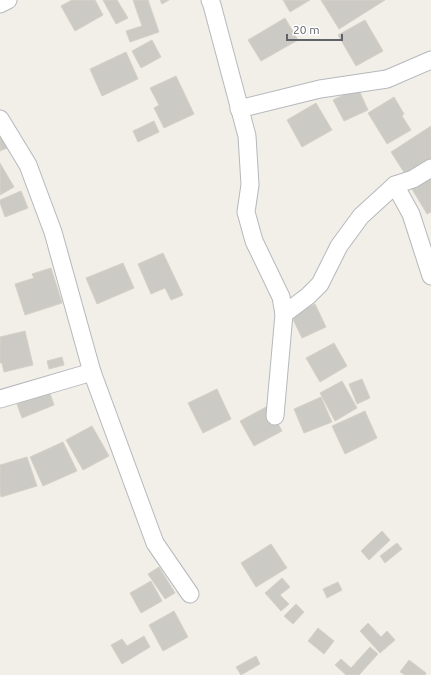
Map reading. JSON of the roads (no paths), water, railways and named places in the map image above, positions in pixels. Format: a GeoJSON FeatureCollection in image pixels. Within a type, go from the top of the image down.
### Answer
{"type":"FeatureCollection","features":[{"type":"Feature","properties":{"kind":"street"},"geometry":{"type":"LineString","coordinates":[[0,4],[8,0]]}},
{"type":"Feature","properties":{"kind":"street"},"geometry":{"type":"LineString","coordinates":[[210,0],[247,136],[250,185],[246,212],[254,241],[281,297],[284,314],[275,416]]}},
{"type":"Feature","properties":{"kind":"street"},"geometry":{"type":"LineString","coordinates":[[239,109],[320,89],[388,80],[431,60]]}},
{"type":"Feature","properties":{"kind":"street"},"geometry":{"type":"LineString","coordinates":[[0,119],[28,165],[53,232],[92,372],[155,543],[190,594]]}},
{"type":"Feature","properties":{"kind":"street"},"geometry":{"type":"LineString","coordinates":[[284,314],[308,296],[320,284],[339,246],[361,216],[395,185],[413,179],[431,168]]}},
{"type":"Feature","properties":{"kind":"street"},"geometry":{"type":"LineString","coordinates":[[395,185],[411,214],[431,276]]}},
{"type":"Feature","properties":{"kind":"street"},"geometry":{"type":"LineString","coordinates":[[0,400],[92,372]]}}]}
